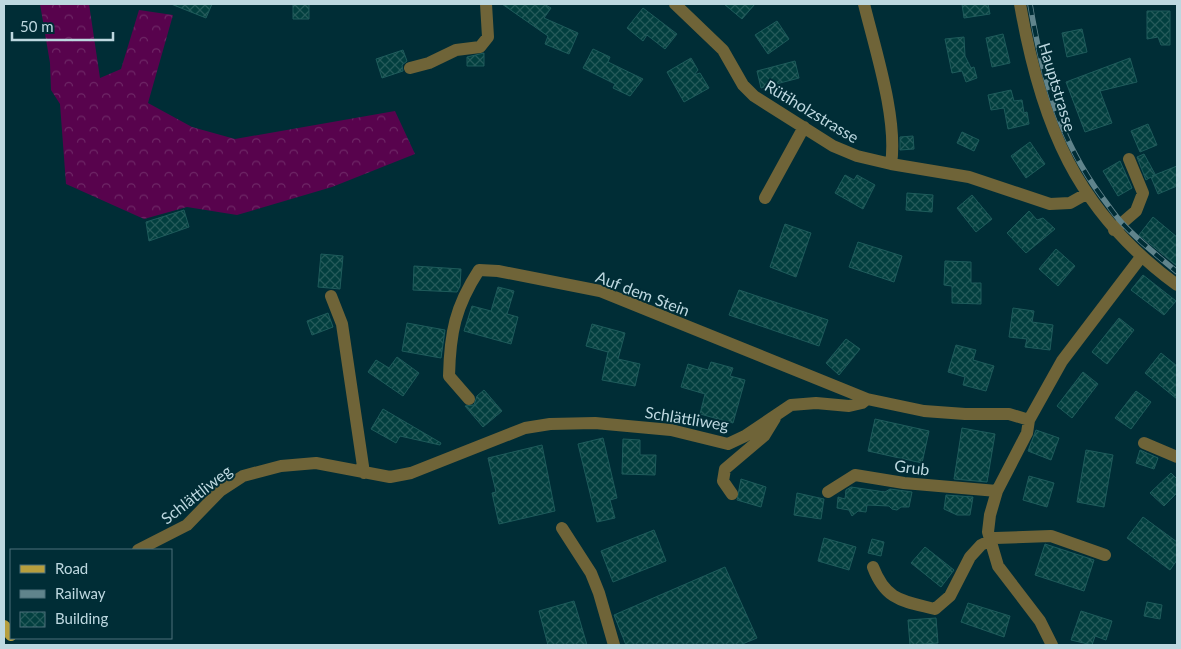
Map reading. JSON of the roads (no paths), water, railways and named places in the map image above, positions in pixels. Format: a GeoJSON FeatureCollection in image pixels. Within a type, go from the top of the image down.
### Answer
{"type":"FeatureCollection","features":[{"type":"Feature","properties":{"kind":"street"},"geometry":{"type":"LineString","coordinates":[[410,68],[429,63],[456,50],[480,47],[488,37],[486,4]]}},
{"type":"Feature","properties":{"kind":"street","name":"Rütiholzstrasse"},"geometry":{"type":"LineString","coordinates":[[675,4],[723,50],[744,85],[754,96],[834,146],[857,156],[891,164],[969,177],[1050,204],[1070,202],[1086,194]]}},
{"type":"Feature","properties":{"kind":"street"},"geometry":{"type":"LineString","coordinates":[[864,4],[885,86],[893,151],[891,164]]}},
{"type":"Feature","properties":{"kind":"street","name":"Hauptstrasse"},"geometry":{"type":"LineString","coordinates":[[1020,4],[1028,48],[1044,108],[1056,139],[1086,194],[1114,230],[1141,257],[1177,285]]}},
{"type":"Feature","properties":{"kind":"street"},"geometry":{"type":"LineString","coordinates":[[765,198],[804,127]]}},
{"type":"Feature","properties":{"kind":"street"},"geometry":{"type":"LineString","coordinates":[[1114,230],[1136,211],[1143,192],[1129,159]]}},
{"type":"Feature","properties":{"kind":"street"},"geometry":{"type":"LineString","coordinates":[[1052,645],[1040,620],[998,566],[990,541],[990,515],[997,491],[1027,433],[1029,420],[1062,361],[1141,257]]}},
{"type":"Feature","properties":{"kind":"street","name":"Auf dem Stein"},"geometry":{"type":"LineString","coordinates":[[469,399],[448,376],[450,337],[465,292],[479,270],[498,271],[600,291],[867,399]]}},
{"type":"Feature","properties":{"kind":"street"},"geometry":{"type":"LineString","coordinates":[[331,296],[342,324],[364,472]]}},
{"type":"Feature","properties":{"kind":"street","name":"Schlättliweg"},"geometry":{"type":"LineString","coordinates":[[140,549],[187,525],[220,491],[243,476],[282,466],[316,463],[390,477],[411,473],[525,428],[550,424],[595,423],[671,430],[728,444],[745,436],[791,405],[816,403],[849,406],[862,403],[867,399],[924,411],[965,414],[1008,414],[1029,420]]}},
{"type":"Feature","properties":{"kind":"street"},"geometry":{"type":"LineString","coordinates":[[732,494],[723,481],[725,469],[764,436],[779,412]]}},
{"type":"Feature","properties":{"kind":"street"},"geometry":{"type":"LineString","coordinates":[[1144,443],[1177,457]]}},
{"type":"Feature","properties":{"kind":"street","name":"Grub"},"geometry":{"type":"LineString","coordinates":[[828,492],[854,475],[904,483],[997,491]]}},
{"type":"Feature","properties":{"kind":"street"},"geometry":{"type":"LineString","coordinates":[[562,528],[591,574],[614,645]]}},
{"type":"Feature","properties":{"kind":"street"},"geometry":{"type":"LineString","coordinates":[[873,567],[879,584],[896,600],[935,609],[950,596],[970,558],[981,545],[995,538],[1051,536],[1105,555]]}},
{"type":"Feature","properties":{"kind":"railway"},"geometry":{"type":"LineString","coordinates":[[1030,4],[1046,81],[1063,129],[1074,152],[1087,175],[1120,221],[1177,272]]}}]}
